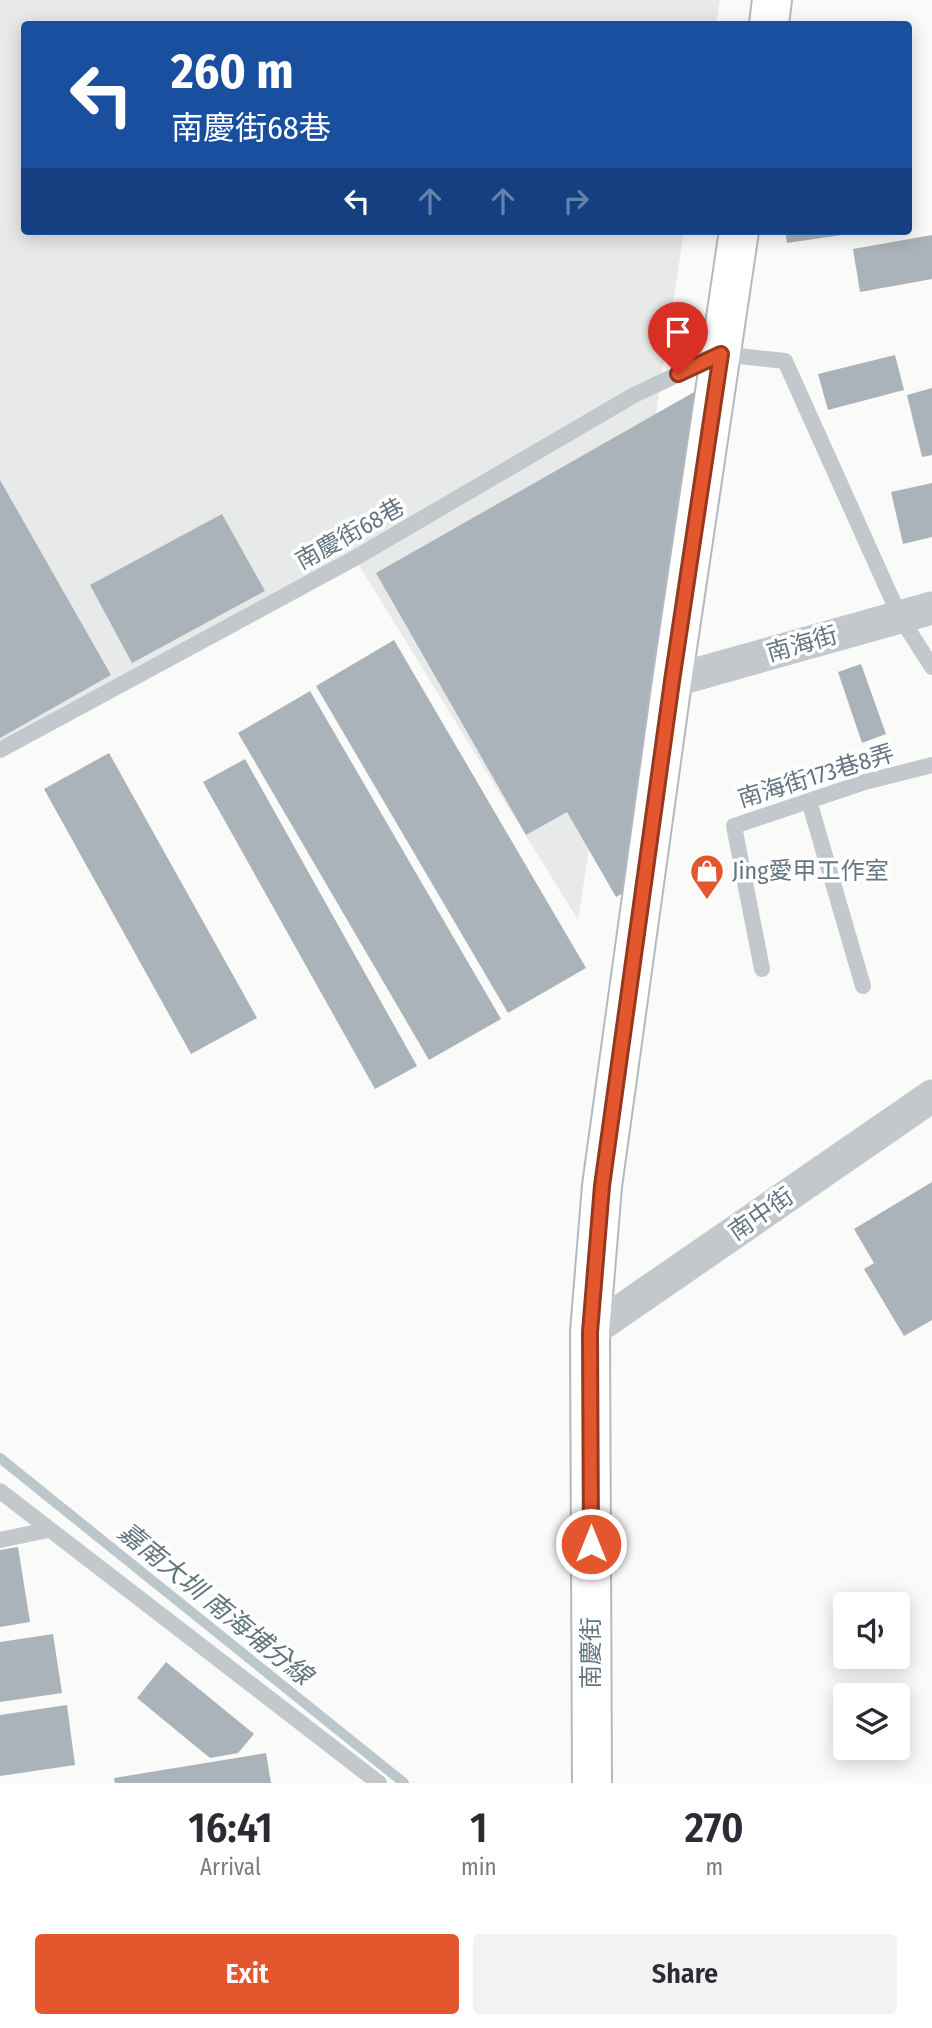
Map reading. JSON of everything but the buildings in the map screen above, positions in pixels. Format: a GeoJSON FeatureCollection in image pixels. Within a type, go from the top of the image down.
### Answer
{"type":"FeatureCollection","features":[{"type":"Feature","properties":{"kind":"street"},"geometry":{"type":"LineString","coordinates":[[769,21],[772,0]]}},
{"type":"Feature","properties":{"kind":"street","name":"南慶街"},"geometry":{"type":"LineString","coordinates":[[592,1783],[590,1332],[602,1186],[672,681],[738,235]]}},
{"type":"Feature","properties":{"kind":"street","name":"南海街"},"geometry":{"type":"LineString","coordinates":[[672,681],[932,608]]}},
{"type":"Feature","properties":{"kind":"street","name":"南中街"},"geometry":{"type":"LineString","coordinates":[[590,1332],[932,1096]]}},
{"type":"Feature","properties":{"kind":"lane"},"geometry":{"type":"LineString","coordinates":[[721,354],[785,361],[900,617],[932,667]]}},
{"type":"Feature","properties":{"kind":"lane","name":"南慶街68巷"},"geometry":{"type":"LineString","coordinates":[[0,750],[355,558],[635,395],[721,354]]}},
{"type":"Feature","properties":{"kind":"lane","name":"南海街173巷8弄"},"geometry":{"type":"LineString","coordinates":[[762,970],[734,826],[865,782],[932,765]]}},
{"type":"Feature","properties":{"kind":"lane"},"geometry":{"type":"LineString","coordinates":[[809,801],[863,986]]}},
{"type":"Feature","properties":{"kind":"lane"},"geometry":{"type":"LineString","coordinates":[[0,1491],[379,1783]]}},
{"type":"Feature","properties":{"kind":"lane"},"geometry":{"type":"LineString","coordinates":[[0,1540],[48,1530]]}},
{"type":"Feature","properties":{"kind":"shaded area"},"geometry":{"type":"Polygon","coordinates":[[[0,0],[720,0],[716,21],[21,21],[21,235],[683,235],[578,920],[355,559],[0,750],[0,0]]]}},
{"type":"Feature","properties":{"kind":"waterway","name":"嘉南大圳 南海埔分線"},"geometry":{"type":"LineString","coordinates":[[0,1458],[404,1783]]}},
{"type":"Feature","properties":{"kind":"place","name":"Jing愛甲工作室"},"geometry":{"type":"Point","coordinates":[707,901]}},
{"type":"Feature","properties":{"kind":"route"},"geometry":{"type":"LineString","coordinates":[[591,1544],[590,1332],[602,1186],[672,681],[721,354],[678,374]]}}]}
